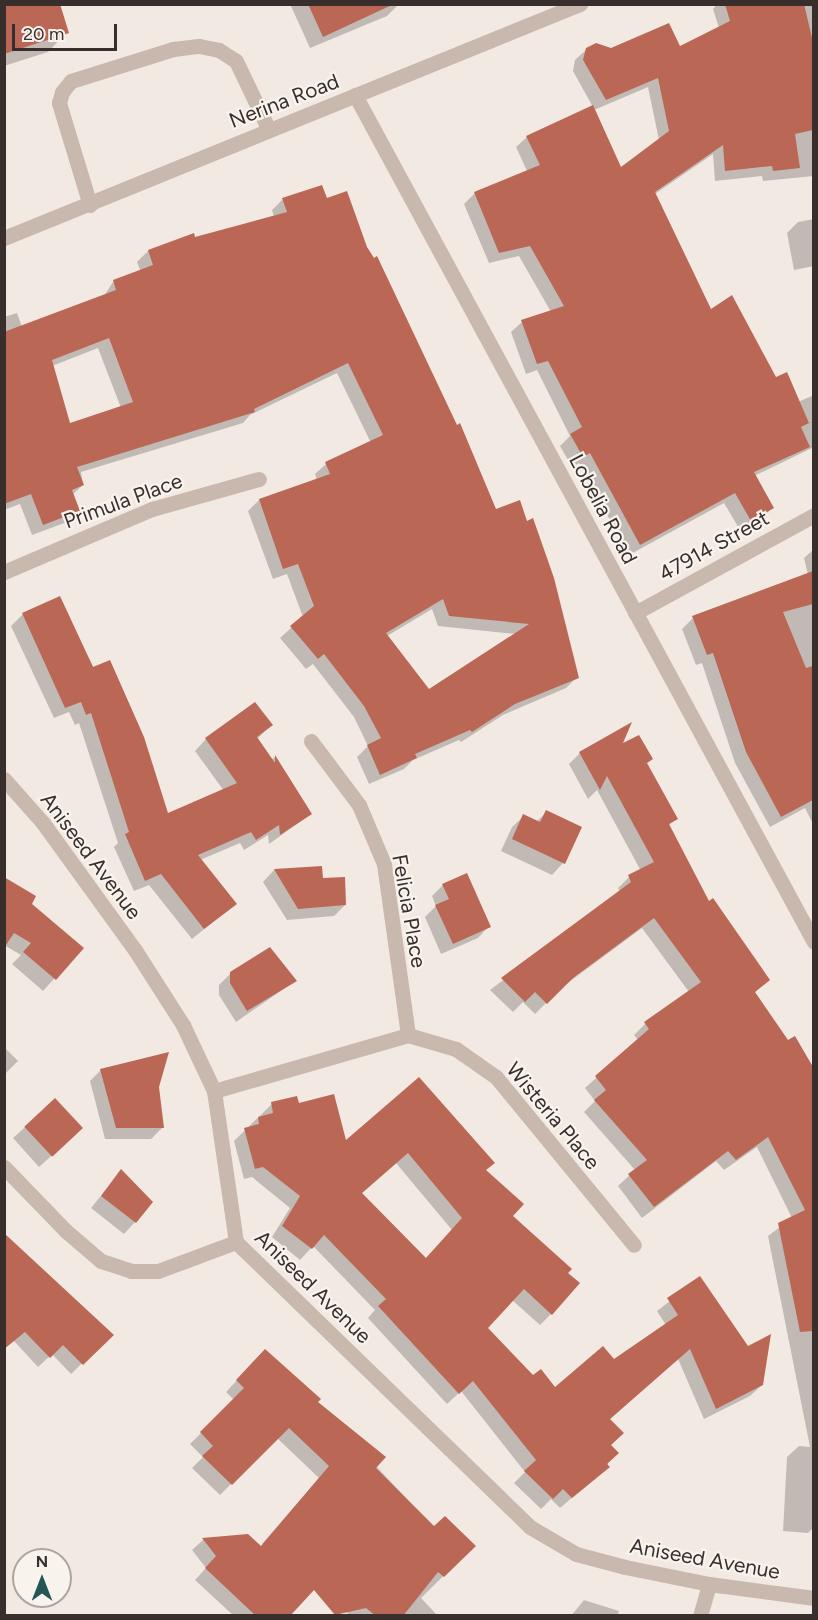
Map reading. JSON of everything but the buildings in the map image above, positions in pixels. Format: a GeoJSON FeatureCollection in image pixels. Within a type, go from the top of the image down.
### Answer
{"type":"FeatureCollection","features":[{"type":"Feature","properties":{"kind":"street","name":"Nerina Road"},"geometry":{"type":"LineString","coordinates":[[4,238],[90,205],[268,128],[580,4]]}},
{"type":"Feature","properties":{"kind":"street"},"geometry":{"type":"LineString","coordinates":[[90,205],[59,104],[62,92],[71,81],[173,49],[199,46],[219,50],[236,62],[268,128]]}},
{"type":"Feature","properties":{"kind":"street","name":"Lobelia Road"},"geometry":{"type":"LineString","coordinates":[[355,95],[813,942]]}},
{"type":"Feature","properties":{"kind":"street","name":"Primula Place"},"geometry":{"type":"LineString","coordinates":[[4,572],[152,509],[259,479]]}},
{"type":"Feature","properties":{"kind":"street","name":"47914 Street"},"geometry":{"type":"LineString","coordinates":[[635,614],[813,515]]}},
{"type":"Feature","properties":{"kind":"street","name":"Felicia Place"},"geometry":{"type":"LineString","coordinates":[[311,741],[359,805],[384,864],[408,1035]]}},
{"type":"Feature","properties":{"kind":"street","name":"Aniseed Avenue"},"geometry":{"type":"LineString","coordinates":[[4,779],[43,823],[135,950],[183,1025],[214,1091],[236,1242],[530,1527],[576,1554],[709,1584],[813,1598]]}},
{"type":"Feature","properties":{"kind":"street"},"geometry":{"type":"LineString","coordinates":[[214,1091],[408,1035]]}},
{"type":"Feature","properties":{"kind":"street","name":"Wisteria Place"},"geometry":{"type":"LineString","coordinates":[[408,1035],[456,1049],[496,1077],[634,1245]]}},
{"type":"Feature","properties":{"kind":"street"},"geometry":{"type":"LineString","coordinates":[[4,1167],[66,1231],[101,1261],[131,1271],[158,1271],[236,1242]]}},
{"type":"Feature","properties":{"kind":"street"},"geometry":{"type":"LineString","coordinates":[[700,1616],[709,1584]]}}]}
